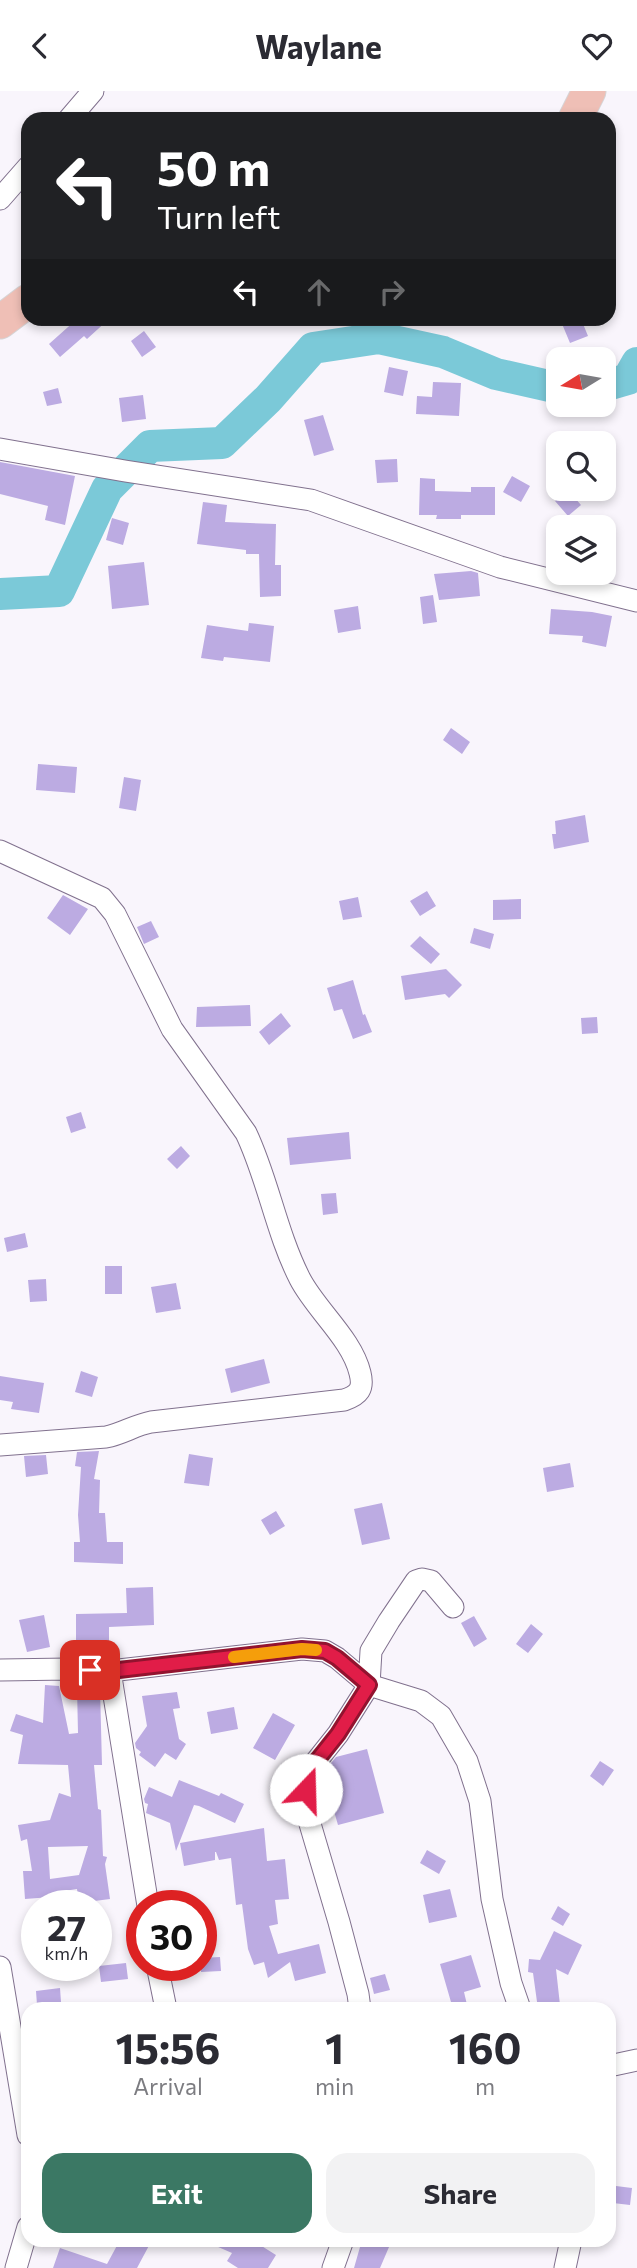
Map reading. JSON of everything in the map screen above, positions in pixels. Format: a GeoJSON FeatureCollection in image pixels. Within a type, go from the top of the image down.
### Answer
{"type":"FeatureCollection","features":[{"type":"Feature","properties":{"kind":"main road"},"geometry":{"type":"LineString","coordinates":[[578,112],[589,91]]}},
{"type":"Feature","properties":{"kind":"main road"},"geometry":{"type":"LineString","coordinates":[[0,322],[21,306]]}},
{"type":"Feature","properties":{"kind":"street"},"geometry":{"type":"LineString","coordinates":[[75,112],[93,91]]}},
{"type":"Feature","properties":{"kind":"street"},"geometry":{"type":"LineString","coordinates":[[0,199],[21,174]]}},
{"type":"Feature","properties":{"kind":"street"},"geometry":{"type":"LineString","coordinates":[[0,449],[311,500],[500,567],[637,601]]}},
{"type":"Feature","properties":{"kind":"street"},"geometry":{"type":"LineString","coordinates":[[0,851],[103,898],[115,914],[172,1029],[246,1133],[300,1280],[355,1358],[362,1383],[360,1391],[354,1397],[344,1400],[151,1422],[106,1437],[0,1445]]}},
{"type":"Feature","properties":{"kind":"street"},"geometry":{"type":"LineString","coordinates":[[359,2002],[305,1807],[311,1768],[338,1734],[369,1685],[372,1651],[416,1581],[431,1581],[453,1607]]}},
{"type":"Feature","properties":{"kind":"street"},"geometry":{"type":"LineString","coordinates":[[0,1670],[110,1671],[302,1649],[325,1651],[369,1685],[421,1701],[442,1716],[467,1761],[480,1801],[492,1899],[518,2002]]}},
{"type":"Feature","properties":{"kind":"street"},"geometry":{"type":"LineString","coordinates":[[110,1671],[145,1890]]}},
{"type":"Feature","properties":{"kind":"street"},"geometry":{"type":"LineString","coordinates":[[0,1967],[21,2094]]}},
{"type":"Feature","properties":{"kind":"street"},"geometry":{"type":"LineString","coordinates":[[160,1981],[165,2002]]}},
{"type":"Feature","properties":{"kind":"street"},"geometry":{"type":"LineString","coordinates":[[616,2064],[637,2060]]}},
{"type":"Feature","properties":{"kind":"street"},"geometry":{"type":"LineString","coordinates":[[16,2268],[22,2247]]}},
{"type":"Feature","properties":{"kind":"street"},"geometry":{"type":"LineString","coordinates":[[333,2268],[340,2247]]}},
{"type":"Feature","properties":{"kind":"street"},"geometry":{"type":"LineString","coordinates":[[565,2268],[570,2247]]}},
{"type":"Feature","properties":{"kind":"building"},"geometry":{"type":"Polygon","coordinates":[[[69,326],[101,326],[87,339],[84,336],[60,357],[49,344],[69,326]]]}},
{"type":"Feature","properties":{"kind":"building"},"geometry":{"type":"Polygon","coordinates":[[[563,326],[584,326],[588,336],[570,343],[563,326]]]}},
{"type":"Feature","properties":{"kind":"building"},"geometry":{"type":"Polygon","coordinates":[[[144,331],[156,347],[142,357],[131,341],[144,331]]]}},
{"type":"Feature","properties":{"kind":"building"},"geometry":{"type":"Polygon","coordinates":[[[389,367],[408,371],[403,396],[384,392],[389,367]]]}},
{"type":"Feature","properties":{"kind":"building"},"geometry":{"type":"Polygon","coordinates":[[[433,382],[461,383],[459,416],[416,414],[417,396],[432,397],[433,382]]]}},
{"type":"Feature","properties":{"kind":"building"},"geometry":{"type":"Polygon","coordinates":[[[58,388],[62,403],[47,406],[43,392],[58,388]]]}},
{"type":"Feature","properties":{"kind":"building"},"geometry":{"type":"Polygon","coordinates":[[[143,395],[146,419],[122,422],[119,398],[143,395]]]}},
{"type":"Feature","properties":{"kind":"building"},"geometry":{"type":"Polygon","coordinates":[[[323,415],[334,450],[314,456],[304,420],[323,415]]]}},
{"type":"Feature","properties":{"kind":"building"},"geometry":{"type":"Polygon","coordinates":[[[397,459],[398,482],[377,483],[375,460],[397,459]]]}},
{"type":"Feature","properties":{"kind":"building"},"geometry":{"type":"Polygon","coordinates":[[[0,462],[75,476],[65,525],[45,520],[48,506],[0,494],[0,462]]]}},
{"type":"Feature","properties":{"kind":"building"},"geometry":{"type":"Polygon","coordinates":[[[512,476],[530,486],[521,502],[503,492],[512,476]]]}},
{"type":"Feature","properties":{"kind":"building"},"geometry":{"type":"Polygon","coordinates":[[[420,478],[435,479],[435,491],[471,492],[471,487],[495,487],[495,515],[461,515],[461,519],[436,519],[437,515],[419,515],[420,478]]]}},
{"type":"Feature","properties":{"kind":"building"},"geometry":{"type":"Polygon","coordinates":[[[555,501],[578,501],[581,505],[567,515],[555,501]]]}},
{"type":"Feature","properties":{"kind":"building"},"geometry":{"type":"Polygon","coordinates":[[[203,502],[227,505],[225,522],[276,524],[275,565],[281,565],[281,596],[260,597],[259,554],[197,544],[203,502]]]}},
{"type":"Feature","properties":{"kind":"building"},"geometry":{"type":"Polygon","coordinates":[[[112,518],[129,523],[123,545],[106,540],[112,518]]]}},
{"type":"Feature","properties":{"kind":"building"},"geometry":{"type":"Polygon","coordinates":[[[144,562],[149,605],[112,609],[108,566],[144,562]]]}},
{"type":"Feature","properties":{"kind":"building"},"geometry":{"type":"Polygon","coordinates":[[[471,571],[478,573],[480,596],[439,600],[434,574],[471,571]]]}},
{"type":"Feature","properties":{"kind":"building"},"geometry":{"type":"Polygon","coordinates":[[[433,595],[437,622],[423,624],[420,597],[433,595]]]}},
{"type":"Feature","properties":{"kind":"building"},"geometry":{"type":"Polygon","coordinates":[[[358,606],[361,629],[338,633],[334,610],[358,606]]]}},
{"type":"Feature","properties":{"kind":"building"},"geometry":{"type":"Polygon","coordinates":[[[551,609],[612,616],[606,647],[582,642],[583,636],[549,634],[551,609]]]}},
{"type":"Feature","properties":{"kind":"building"},"geometry":{"type":"Polygon","coordinates":[[[249,623],[274,626],[270,662],[224,657],[223,661],[201,658],[207,625],[248,631],[249,623]]]}},
{"type":"Feature","properties":{"kind":"building"},"geometry":{"type":"Polygon","coordinates":[[[451,728],[470,742],[462,754],[443,740],[451,728]]]}},
{"type":"Feature","properties":{"kind":"building"},"geometry":{"type":"Polygon","coordinates":[[[38,764],[77,767],[75,793],[36,790],[38,764]]]}},
{"type":"Feature","properties":{"kind":"building"},"geometry":{"type":"Polygon","coordinates":[[[124,777],[141,780],[136,811],[119,808],[124,777]]]}},
{"type":"Feature","properties":{"kind":"building"},"geometry":{"type":"Polygon","coordinates":[[[585,815],[589,842],[554,849],[552,834],[556,834],[555,821],[585,815]]]}},
{"type":"Feature","properties":{"kind":"building"},"geometry":{"type":"Polygon","coordinates":[[[427,891],[436,906],[420,916],[410,901],[427,891]]]}},
{"type":"Feature","properties":{"kind":"building"},"geometry":{"type":"Polygon","coordinates":[[[63,895],[88,909],[70,935],[47,918],[63,895]]]}},
{"type":"Feature","properties":{"kind":"building"},"geometry":{"type":"Polygon","coordinates":[[[358,897],[362,917],[343,920],[339,901],[358,897]]]}},
{"type":"Feature","properties":{"kind":"building"},"geometry":{"type":"Polygon","coordinates":[[[521,899],[521,919],[493,920],[493,900],[521,899]]]}},
{"type":"Feature","properties":{"kind":"building"},"geometry":{"type":"Polygon","coordinates":[[[151,921],[159,937],[144,944],[137,927],[151,921]]]}},
{"type":"Feature","properties":{"kind":"building"},"geometry":{"type":"Polygon","coordinates":[[[474,928],[494,934],[490,949],[470,943],[474,928]]]}},
{"type":"Feature","properties":{"kind":"building"},"geometry":{"type":"Polygon","coordinates":[[[420,936],[440,954],[431,964],[410,946],[420,936]]]}},
{"type":"Feature","properties":{"kind":"building"},"geometry":{"type":"Polygon","coordinates":[[[446,969],[462,985],[449,998],[445,994],[405,1000],[401,976],[446,969]]]}},
{"type":"Feature","properties":{"kind":"building"},"geometry":{"type":"Polygon","coordinates":[[[353,980],[363,1015],[365,1014],[372,1032],[353,1039],[342,1009],[334,1011],[327,988],[353,980]]]}},
{"type":"Feature","properties":{"kind":"building"},"geometry":{"type":"Polygon","coordinates":[[[250,1005],[251,1026],[196,1027],[197,1007],[250,1005]]]}},
{"type":"Feature","properties":{"kind":"building"},"geometry":{"type":"Polygon","coordinates":[[[281,1013],[291,1026],[269,1045],[259,1032],[281,1013]]]}},
{"type":"Feature","properties":{"kind":"building"},"geometry":{"type":"Polygon","coordinates":[[[597,1017],[598,1033],[582,1034],[581,1018],[597,1017]]]}},
{"type":"Feature","properties":{"kind":"building"},"geometry":{"type":"Polygon","coordinates":[[[81,1112],[86,1128],[71,1133],[66,1117],[81,1112]]]}},
{"type":"Feature","properties":{"kind":"building"},"geometry":{"type":"Polygon","coordinates":[[[349,1132],[351,1159],[290,1165],[287,1138],[349,1132]]]}},
{"type":"Feature","properties":{"kind":"building"},"geometry":{"type":"Polygon","coordinates":[[[181,1146],[190,1156],[177,1169],[167,1159],[181,1146]]]}},
{"type":"Feature","properties":{"kind":"building"},"geometry":{"type":"Polygon","coordinates":[[[336,1193],[338,1213],[323,1215],[321,1194],[336,1193]]]}},
{"type":"Feature","properties":{"kind":"building"},"geometry":{"type":"Polygon","coordinates":[[[25,1233],[28,1247],[7,1252],[4,1238],[25,1233]]]}},
{"type":"Feature","properties":{"kind":"building"},"geometry":{"type":"Polygon","coordinates":[[[105,1266],[122,1266],[122,1294],[105,1294],[105,1266]]]}},
{"type":"Feature","properties":{"kind":"building"},"geometry":{"type":"Polygon","coordinates":[[[46,1279],[47,1301],[30,1302],[28,1280],[46,1279]]]}},
{"type":"Feature","properties":{"kind":"building"},"geometry":{"type":"Polygon","coordinates":[[[176,1283],[181,1309],[156,1313],[151,1287],[176,1283]]]}},
{"type":"Feature","properties":{"kind":"building"},"geometry":{"type":"Polygon","coordinates":[[[264,1359],[270,1383],[231,1393],[225,1369],[264,1359]]]}},
{"type":"Feature","properties":{"kind":"building"},"geometry":{"type":"Polygon","coordinates":[[[81,1371],[98,1377],[92,1397],[75,1392],[81,1371]]]}},
{"type":"Feature","properties":{"kind":"building"},"geometry":{"type":"Polygon","coordinates":[[[0,1376],[44,1383],[39,1413],[11,1409],[13,1402],[0,1400],[0,1376]]]}},
{"type":"Feature","properties":{"kind":"building"},"geometry":{"type":"Polygon","coordinates":[[[99,1451],[94,1479],[100,1480],[99,1513],[105,1513],[107,1542],[123,1542],[123,1564],[74,1562],[74,1542],[80,1542],[78,1515],[81,1467],[75,1466],[77,1452],[99,1451]]]}},
{"type":"Feature","properties":{"kind":"building"},"geometry":{"type":"Polygon","coordinates":[[[189,1454],[213,1458],[209,1486],[184,1483],[189,1454]]]}},
{"type":"Feature","properties":{"kind":"building"},"geometry":{"type":"Polygon","coordinates":[[[46,1455],[48,1474],[26,1477],[24,1456],[46,1455]]]}},
{"type":"Feature","properties":{"kind":"building"},"geometry":{"type":"Polygon","coordinates":[[[570,1463],[574,1487],[547,1492],[543,1468],[570,1463]]]}},
{"type":"Feature","properties":{"kind":"building"},"geometry":{"type":"Polygon","coordinates":[[[382,1503],[390,1539],[362,1545],[354,1509],[382,1503]]]}},
{"type":"Feature","properties":{"kind":"building"},"geometry":{"type":"Polygon","coordinates":[[[276,1511],[285,1526],[270,1535],[261,1520],[276,1511]]]}},
{"type":"Feature","properties":{"kind":"building"},"geometry":{"type":"Polygon","coordinates":[[[153,1587],[154,1625],[109,1627],[109,1648],[76,1649],[76,1614],[127,1613],[126,1588],[153,1587]]]}},
{"type":"Feature","properties":{"kind":"building"},"geometry":{"type":"Polygon","coordinates":[[[44,1615],[50,1647],[27,1652],[19,1620],[44,1615]]]}},
{"type":"Feature","properties":{"kind":"building"},"geometry":{"type":"Polygon","coordinates":[[[474,1616],[487,1639],[474,1647],[461,1623],[474,1616]]]}},
{"type":"Feature","properties":{"kind":"building"},"geometry":{"type":"Polygon","coordinates":[[[531,1624],[543,1634],[528,1653],[516,1644],[531,1624]]]}},
{"type":"Feature","properties":{"kind":"building"},"geometry":{"type":"Polygon","coordinates":[[[45,1685],[59,1686],[69,1734],[78,1733],[77,1688],[100,1689],[102,1765],[94,1765],[98,1809],[101,1810],[103,1856],[107,1857],[105,1864],[109,1890],[24,1890],[23,1871],[32,1871],[27,1839],[21,1841],[18,1825],[50,1820],[59,1793],[71,1797],[68,1765],[18,1764],[23,1735],[10,1731],[16,1714],[43,1723],[45,1685]],[[88,1846],[48,1847],[50,1879],[79,1875],[88,1846]]]}},
{"type":"Feature","properties":{"kind":"building"},"geometry":{"type":"Polygon","coordinates":[[[177,1692],[180,1708],[173,1709],[179,1739],[186,1744],[176,1760],[165,1753],[155,1767],[139,1755],[141,1752],[135,1743],[147,1726],[142,1696],[177,1692]]]}},
{"type":"Feature","properties":{"kind":"building"},"geometry":{"type":"Polygon","coordinates":[[[234,1707],[238,1729],[211,1734],[207,1712],[234,1707]]]}},
{"type":"Feature","properties":{"kind":"building"},"geometry":{"type":"Polygon","coordinates":[[[273,1713],[295,1725],[275,1760],[253,1748],[273,1713]]]}},
{"type":"Feature","properties":{"kind":"building"},"geometry":{"type":"Polygon","coordinates":[[[367,1749],[384,1813],[338,1825],[323,1773],[336,1757],[367,1749]]]}},
{"type":"Feature","properties":{"kind":"building"},"geometry":{"type":"Polygon","coordinates":[[[600,1761],[614,1770],[603,1786],[590,1776],[600,1761]]]}},
{"type":"Feature","properties":{"kind":"building"},"geometry":{"type":"Polygon","coordinates":[[[179,1780],[219,1796],[221,1793],[244,1804],[235,1823],[194,1805],[176,1851],[170,1823],[146,1813],[148,1804],[144,1799],[149,1787],[172,1797],[179,1780]]]}},
{"type":"Feature","properties":{"kind":"building"},"geometry":{"type":"Polygon","coordinates":[[[264,1828],[267,1861],[285,1859],[289,1899],[275,1900],[278,1924],[269,1926],[278,1954],[319,1944],[326,1973],[295,1981],[290,1962],[268,1978],[264,1962],[254,1965],[248,1949],[242,1904],[236,1905],[231,1858],[219,1860],[215,1852],[215,1860],[184,1866],[180,1843],[264,1828]]]}},
{"type":"Feature","properties":{"kind":"building"},"geometry":{"type":"Polygon","coordinates":[[[427,1850],[446,1861],[439,1874],[420,1863],[427,1850]]]}},
{"type":"Feature","properties":{"kind":"building"},"geometry":{"type":"Polygon","coordinates":[[[450,1889],[457,1917],[429,1923],[423,1895],[450,1889]]]}},
{"type":"Feature","properties":{"kind":"building"},"geometry":{"type":"Polygon","coordinates":[[[558,1906],[570,1914],[563,1926],[551,1919],[558,1906]]]}},
{"type":"Feature","properties":{"kind":"building"},"geometry":{"type":"Polygon","coordinates":[[[554,1931],[582,1945],[568,1975],[556,1969],[560,2002],[537,2002],[533,1973],[528,1972],[529,1959],[540,1960],[554,1931]]]}},
{"type":"Feature","properties":{"kind":"building"},"geometry":{"type":"Polygon","coordinates":[[[471,1955],[481,1987],[464,1992],[466,2002],[451,2002],[440,1964],[471,1955]]]}},
{"type":"Feature","properties":{"kind":"building"},"geometry":{"type":"Polygon","coordinates":[[[217,1957],[220,1957],[221,1971],[217,1971],[217,1957]]]}},
{"type":"Feature","properties":{"kind":"building"},"geometry":{"type":"Polygon","coordinates":[[[126,1963],[126,1979],[112,1981],[112,1965],[126,1963]]]}},
{"type":"Feature","properties":{"kind":"building"},"geometry":{"type":"Polygon","coordinates":[[[385,1974],[390,1990],[374,1994],[370,1978],[385,1974]]]}},
{"type":"Feature","properties":{"kind":"building"},"geometry":{"type":"Polygon","coordinates":[[[60,1988],[61,2002],[37,2002],[36,1991],[60,1988]]]}},
{"type":"Feature","properties":{"kind":"building"},"geometry":{"type":"Polygon","coordinates":[[[616,2186],[632,2188],[630,2205],[616,2203],[616,2186]]]}},
{"type":"Feature","properties":{"kind":"building"},"geometry":{"type":"Polygon","coordinates":[[[116,2247],[148,2247],[137,2268],[53,2268],[60,2248],[107,2264],[116,2247]]]}},
{"type":"Feature","properties":{"kind":"building"},"geometry":{"type":"Polygon","coordinates":[[[218,2247],[263,2247],[276,2255],[268,2268],[238,2268],[227,2261],[232,2253],[218,2247]]]}},
{"type":"Feature","properties":{"kind":"building"},"geometry":{"type":"Polygon","coordinates":[[[360,2247],[389,2247],[380,2268],[354,2268],[360,2247]]]}},
{"type":"Feature","properties":{"kind":"waterway"},"geometry":{"type":"LineString","coordinates":[[0,594],[59,591],[107,489],[150,446],[222,443],[268,399],[313,348],[379,338],[443,352],[496,374],[546,385]]}},
{"type":"Feature","properties":{"kind":"waterway"},"geometry":{"type":"LineString","coordinates":[[616,382],[628,379],[637,363]]}},
{"type":"Feature","properties":{"kind":"slow traffic"},"geometry":{"type":"LineString","coordinates":[[234,1657],[302,1649],[316,1650]]}},
{"type":"Feature","properties":{"kind":"route"},"geometry":{"type":"LineString","coordinates":[[90,1670],[110,1671],[302,1649],[325,1651],[369,1685],[338,1734],[311,1768],[306,1790]]}}]}
